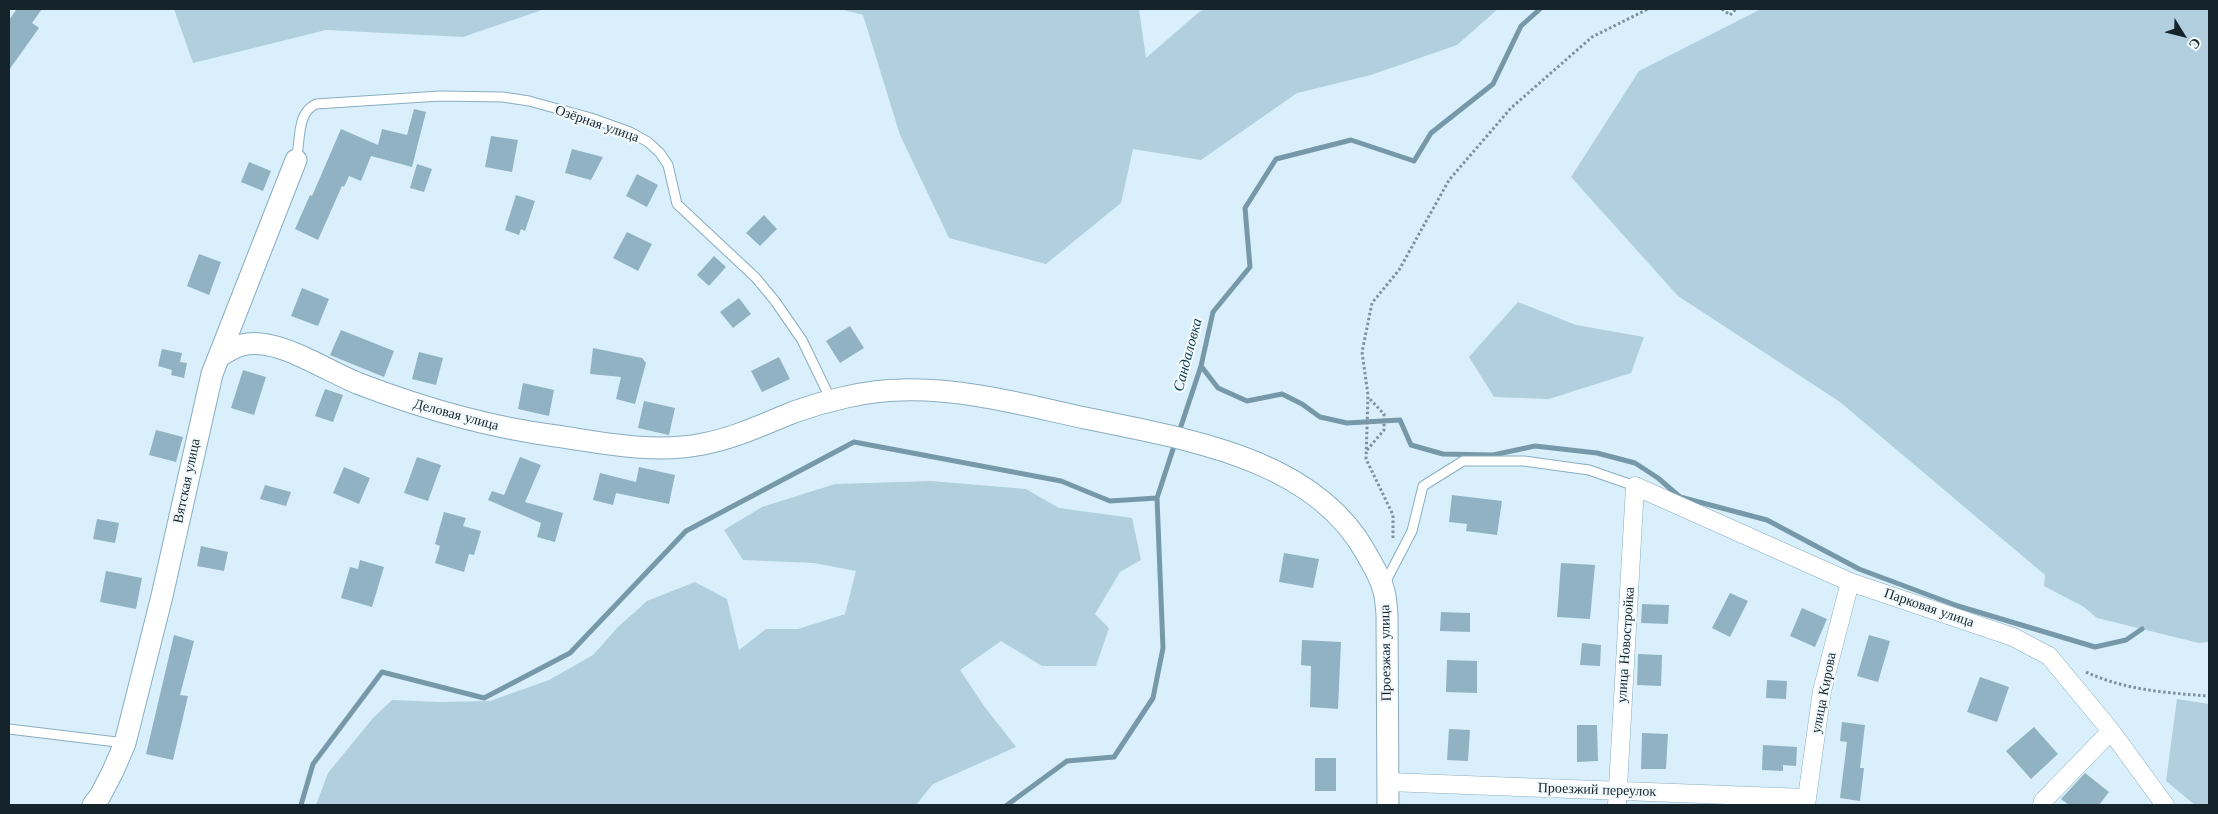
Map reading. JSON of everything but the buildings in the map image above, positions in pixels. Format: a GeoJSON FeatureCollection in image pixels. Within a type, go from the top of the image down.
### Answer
{"type":"FeatureCollection","features":[{"type":"Feature","properties":{"kind":"street","name":"Вятская улица"},"geometry":{"type":"LineString","coordinates":[[93,805],[100,796],[125,743],[162,596],[198,429],[212,374],[280,196],[296,160]]}},
{"type":"Feature","properties":{"kind":"street","name":"Деловая улица"},"geometry":{"type":"LineString","coordinates":[[220,356],[236,346],[252,343],[276,346],[341,376],[407,402],[486,425],[644,447],[679,448],[706,444],[732,437],[831,400],[899,390],[942,392],[999,399],[1137,429]]}},
{"type":"Feature","properties":{"kind":"street","name":"Проезжая улица"},"geometry":{"type":"LineString","coordinates":[[1137,429],[1253,460],[1316,495],[1338,514],[1357,537],[1383,587],[1387,614],[1388,805]]}},
{"type":"Feature","properties":{"kind":"street","name":"Парковая улица"},"geometry":{"type":"LineString","coordinates":[[1636,486],[1850,582],[2014,637],[2049,656],[2111,731],[2165,805]]}},
{"type":"Feature","properties":{"kind":"street","name":"улица Новостройка"},"geometry":{"type":"LineString","coordinates":[[1617,798],[1636,486]]}},
{"type":"Feature","properties":{"kind":"street","name":"улица Кирова"},"geometry":{"type":"LineString","coordinates":[[1806,802],[1822,690],[1850,582]]}},
{"type":"Feature","properties":{"kind":"street"},"geometry":{"type":"LineString","coordinates":[[2042,805],[2043,801],[2111,731]]}},
{"type":"Feature","properties":{"kind":"street","name":"Проезжий переулок"},"geometry":{"type":"LineString","coordinates":[[1388,782],[1617,798],[1806,802]]}},
{"type":"Feature","properties":{"kind":"lane","name":"Озёрная улица"},"geometry":{"type":"LineString","coordinates":[[296,160],[304,116],[310,107],[316,104],[440,96],[503,97],[529,101],[591,118],[630,132],[648,142],[660,153],[668,165],[677,204],[756,278],[775,302],[802,340],[831,400]]}},
{"type":"Feature","properties":{"kind":"lane"},"geometry":{"type":"LineString","coordinates":[[1383,587],[1412,530],[1423,486],[1463,461],[1524,461],[1589,470],[1636,486]]}},
{"type":"Feature","properties":{"kind":"lane"},"geometry":{"type":"LineString","coordinates":[[9,729],[125,743]]}},
{"type":"Feature","properties":{"kind":"path"},"geometry":{"type":"LineString","coordinates":[[1393,547],[1393,515],[1366,459],[1368,398],[1362,352],[1372,303],[1399,270],[1449,180],[1511,108],[1592,37],[1648,9]]}},
{"type":"Feature","properties":{"kind":"path"},"geometry":{"type":"LineString","coordinates":[[1722,9],[1730,16],[1736,9]]}},
{"type":"Feature","properties":{"kind":"path"},"geometry":{"type":"LineString","coordinates":[[1366,450],[1384,430],[1384,414],[1368,398]]}},
{"type":"Feature","properties":{"kind":"path"},"geometry":{"type":"LineString","coordinates":[[2080,670],[2104,680],[2139,690],[2209,696]]}},
{"type":"Feature","properties":{"kind":"shaded area"},"geometry":{"type":"Polygon","coordinates":[[[174,9],[545,9],[463,37],[326,30],[193,63],[174,9]]]}},
{"type":"Feature","properties":{"kind":"shaded area"},"geometry":{"type":"Polygon","coordinates":[[[840,9],[1139,9],[1146,58],[1199,12],[1205,9],[1498,9],[1457,45],[1371,75],[1297,93],[1201,160],[1133,149],[1121,203],[1046,264],[949,238],[900,135],[863,15],[840,9]]]}},
{"type":"Feature","properties":{"kind":"shaded area"},"geometry":{"type":"Polygon","coordinates":[[[1761,9],[2209,9],[2209,642],[2199,643],[2097,618],[2084,607],[2044,586],[2045,575],[1840,402],[1678,296],[1571,177],[1639,71],[1761,9]]]}},
{"type":"Feature","properties":{"kind":"shaded area"},"geometry":{"type":"Polygon","coordinates":[[[1518,302],[1576,325],[1644,337],[1631,373],[1549,399],[1494,397],[1469,357],[1518,302]]]}},
{"type":"Feature","properties":{"kind":"shaded area"},"geometry":{"type":"Polygon","coordinates":[[[931,481],[1026,489],[1059,508],[1132,518],[1141,560],[1120,572],[1095,614],[1109,628],[1096,666],[1042,666],[1001,641],[960,670],[984,706],[1016,747],[933,784],[916,805],[316,805],[328,773],[373,718],[392,700],[440,702],[490,701],[549,680],[593,655],[618,627],[647,601],[695,582],[727,599],[739,650],[766,629],[798,629],[845,614],[856,571],[814,563],[743,560],[724,530],[762,507],[835,484],[931,481]]]}},
{"type":"Feature","properties":{"kind":"shaded area"},"geometry":{"type":"Polygon","coordinates":[[[2177,699],[2209,704],[2209,805],[2195,805],[2166,781],[2177,699]]]}},
{"type":"Feature","properties":{"kind":"waterway","name":"Сандаловка"},"geometry":{"type":"LineString","coordinates":[[1179,432],[1201,366],[1213,312],[1250,267],[1245,208],[1276,159],[1351,140],[1414,161],[1431,133],[1493,84],[1521,26],[1540,9]]}},
{"type":"Feature","properties":{"kind":"waterway"},"geometry":{"type":"LineString","coordinates":[[1201,366],[1218,388],[1247,401],[1282,394],[1302,404],[1320,417],[1347,423],[1400,420],[1411,445],[1443,454],[1493,455],[1535,446],[1597,453],[1635,463],[1658,478],[1680,497],[1767,520],[1859,569],[1958,606],[2095,647],[2126,640],[2142,629]]}},
{"type":"Feature","properties":{"kind":"waterway"},"geometry":{"type":"LineString","coordinates":[[301,805],[313,764],[382,672],[484,698],[570,653],[686,531],[854,442],[1061,481],[1110,501],[1157,498]]}},
{"type":"Feature","properties":{"kind":"waterway","name":"Сандаловка"},"geometry":{"type":"LineString","coordinates":[[1007,805],[1067,761],[1114,757],[1153,698],[1163,648],[1157,498],[1175,443]]}}]}
